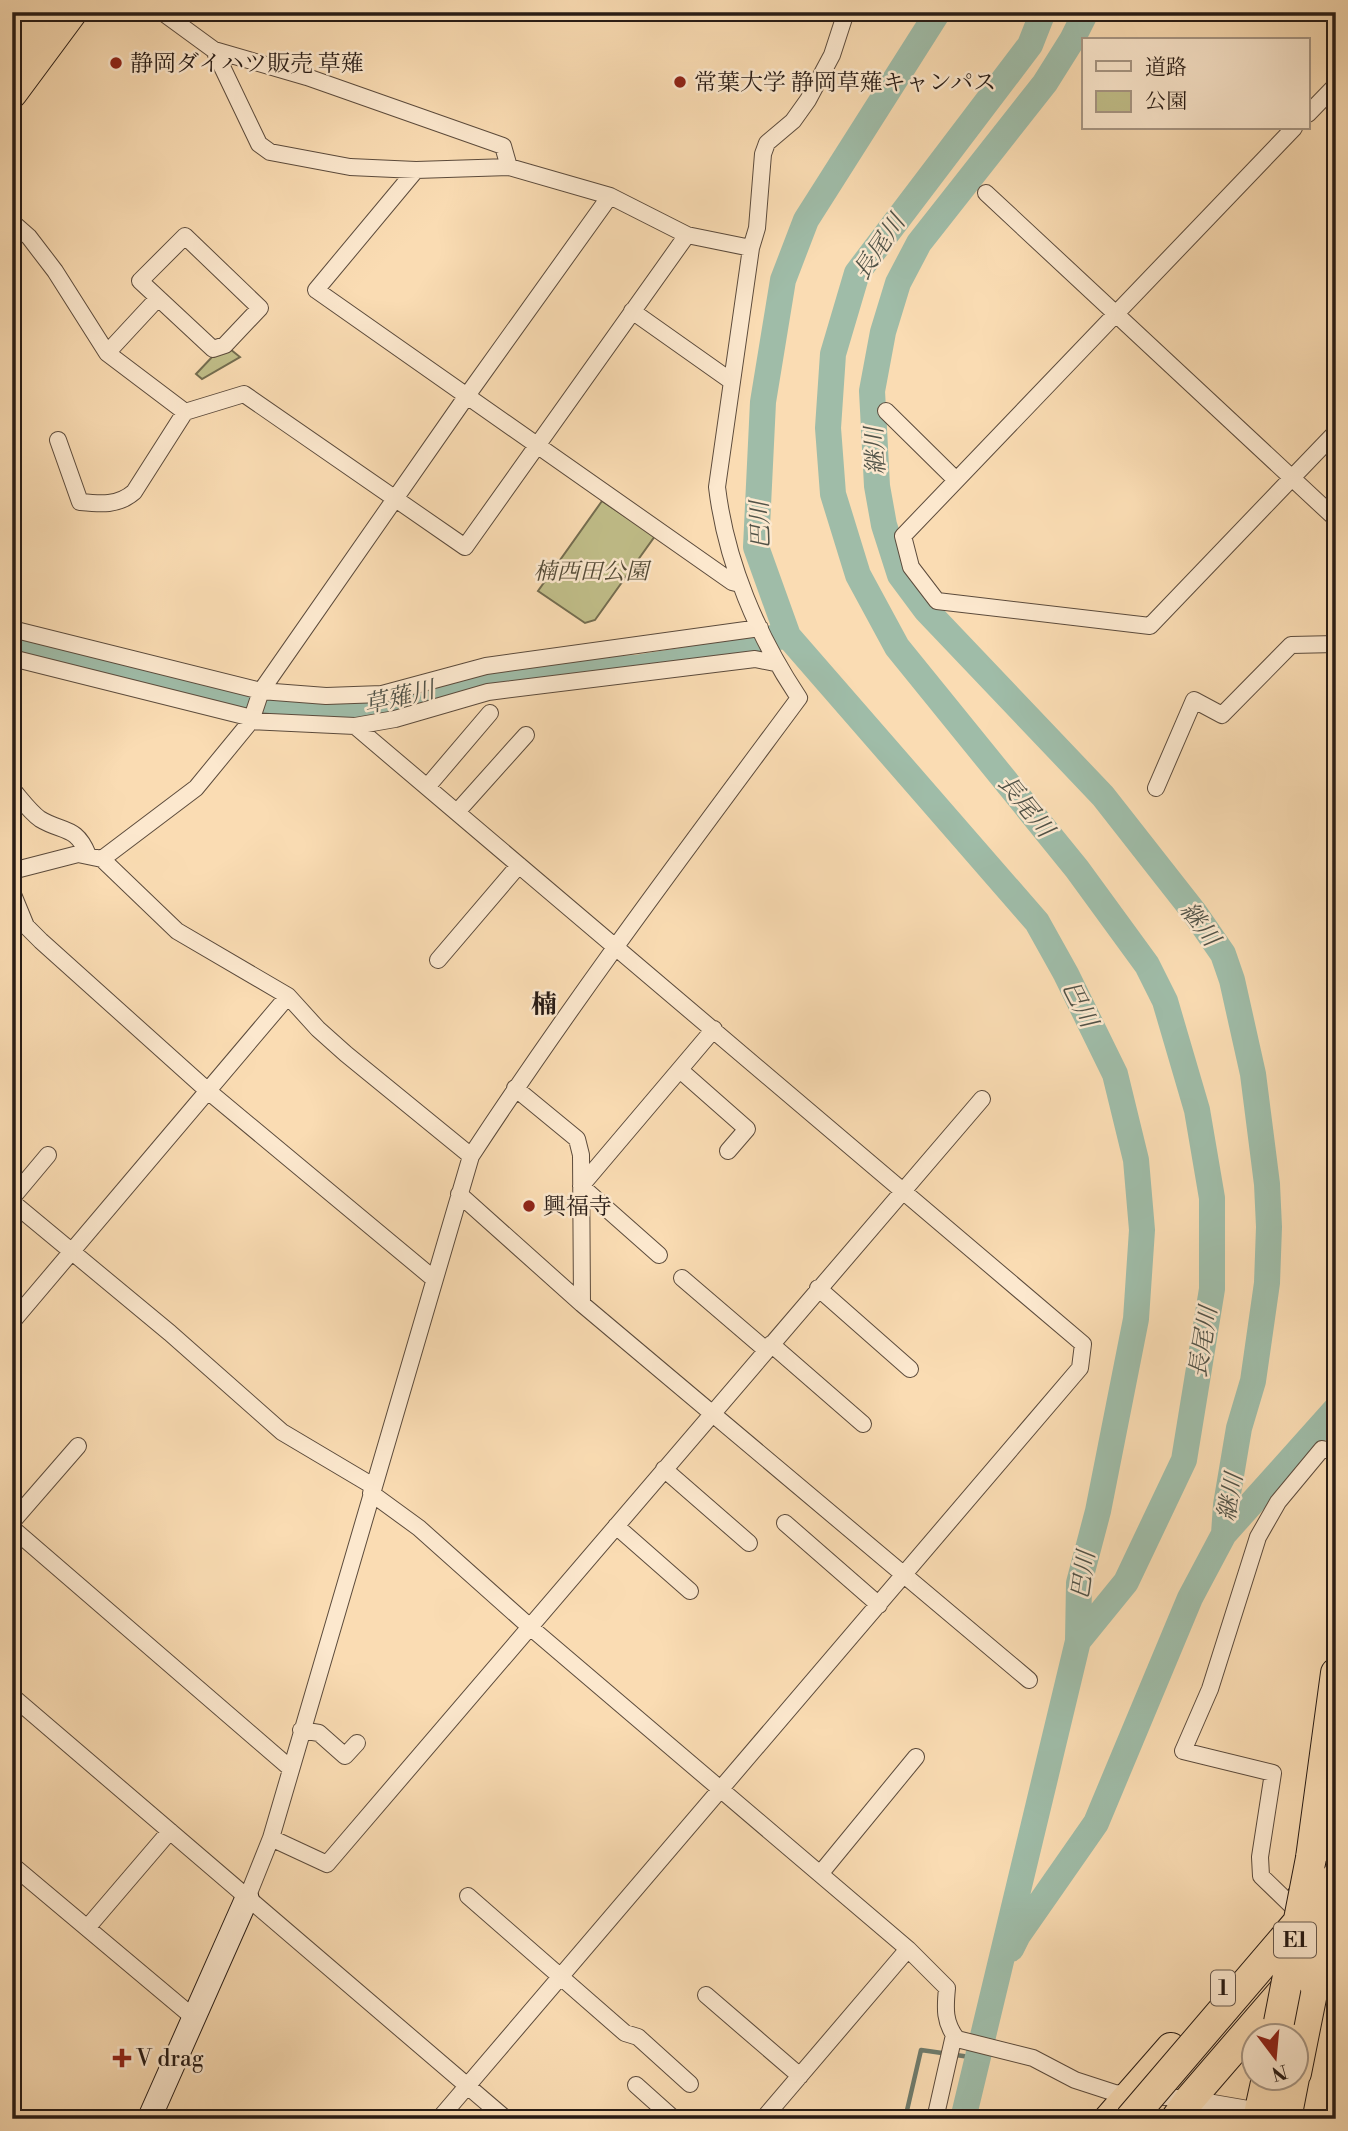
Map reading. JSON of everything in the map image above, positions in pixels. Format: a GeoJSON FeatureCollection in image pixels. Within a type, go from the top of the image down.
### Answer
{"type":"FeatureCollection","features":[{"type":"Feature","properties":{"kind":"highway"},"geometry":{"type":"LineString","coordinates":[[12,54],[43,12]]}},
{"type":"Feature","properties":{"kind":"highway"},"geometry":{"type":"LineString","coordinates":[[12,93],[72,12]]}},
{"type":"Feature","properties":{"kind":"highway","name":"E1"},"geometry":{"type":"LineString","coordinates":[[1306,2022],[1330,1861],[1336,1673]]}},
{"type":"Feature","properties":{"kind":"highway","name":"1"},"geometry":{"type":"LineString","coordinates":[[1110,2119],[1131,2107],[1294,1930],[1330,1861]]}},
{"type":"Feature","properties":{"kind":"highway","name":"E1"},"geometry":{"type":"LineString","coordinates":[[1280,2022],[1330,1861]]}},
{"type":"Feature","properties":{"kind":"highway","name":"1"},"geometry":{"type":"LineString","coordinates":[[1156,2119],[1294,1930],[1336,1878]]}},
{"type":"Feature","properties":{"kind":"highway","name":"1"},"geometry":{"type":"LineString","coordinates":[[1294,1930],[1336,1912]]}},
{"type":"Feature","properties":{"kind":"highway"},"geometry":{"type":"LineString","coordinates":[[1196,2110],[1336,1931]]}},
{"type":"Feature","properties":{"kind":"highway"},"geometry":{"type":"LineString","coordinates":[[1253,2114],[1262,2092]]}},
{"type":"Feature","properties":{"kind":"highway"},"geometry":{"type":"LineString","coordinates":[[1286,2119],[1291,2092]]}},
{"type":"Feature","properties":{"kind":"street"},"geometry":{"type":"LineString","coordinates":[[162,12],[214,50],[307,77],[503,146],[509,167]]}},
{"type":"Feature","properties":{"kind":"street"},"geometry":{"type":"LineString","coordinates":[[149,2119],[271,1838],[471,1156],[515,1088],[616,946],[799,698],[775,663],[740,584],[722,521],[718,487],[731,380],[751,248],[757,228],[763,155],[767,143],[793,121],[808,100],[832,55],[846,12]]}},
{"type":"Feature","properties":{"kind":"street"},"geometry":{"type":"LineString","coordinates":[[214,50],[259,144],[270,152],[350,167],[416,170],[509,167],[610,196],[687,234],[751,248]]}},
{"type":"Feature","properties":{"kind":"street"},"geometry":{"type":"LineString","coordinates":[[1310,112],[1336,85]]}},
{"type":"Feature","properties":{"kind":"street"},"geometry":{"type":"LineString","coordinates":[[1292,130],[903,536],[911,567],[937,601],[1150,626],[1336,432]]}},
{"type":"Feature","properties":{"kind":"street"},"geometry":{"type":"LineString","coordinates":[[416,170],[316,290],[732,582],[740,584]]}},
{"type":"Feature","properties":{"kind":"street"},"geometry":{"type":"LineString","coordinates":[[986,192],[1336,519]]}},
{"type":"Feature","properties":{"kind":"street"},"geometry":{"type":"LineString","coordinates":[[12,871],[78,854],[95,857],[196,788],[251,719],[261,691],[610,196]]}},
{"type":"Feature","properties":{"kind":"street"},"geometry":{"type":"LineString","coordinates":[[12,222],[29,237],[55,271],[107,353],[186,412]]}},
{"type":"Feature","properties":{"kind":"street"},"geometry":{"type":"LineString","coordinates":[[58,440],[80,502],[107,505],[127,499],[134,492],[186,412],[244,394],[465,547],[687,234]]}},
{"type":"Feature","properties":{"kind":"street"},"geometry":{"type":"LineString","coordinates":[[185,236],[260,308],[225,345],[213,349],[158,298],[140,281],[185,236]]}},
{"type":"Feature","properties":{"kind":"street"},"geometry":{"type":"LineString","coordinates":[[107,353],[158,298]]}},
{"type":"Feature","properties":{"kind":"street"},"geometry":{"type":"LineString","coordinates":[[632,311],[731,380]]}},
{"type":"Feature","properties":{"kind":"street"},"geometry":{"type":"LineString","coordinates":[[886,411],[956,480]]}},
{"type":"Feature","properties":{"kind":"street"},"geometry":{"type":"LineString","coordinates":[[12,629],[261,691],[326,696],[382,694],[486,666],[761,628]]}},
{"type":"Feature","properties":{"kind":"street"},"geometry":{"type":"LineString","coordinates":[[35,664],[42,638]]}},
{"type":"Feature","properties":{"kind":"street"},"geometry":{"type":"LineString","coordinates":[[1156,788],[1194,700],[1222,715],[1291,645],[1336,644]]}},
{"type":"Feature","properties":{"kind":"street"},"geometry":{"type":"LineString","coordinates":[[12,658],[251,719],[355,726],[395,719],[488,692],[755,659],[775,663]]}},
{"type":"Feature","properties":{"kind":"street"},"geometry":{"type":"LineString","coordinates":[[427,787],[490,713]]}},
{"type":"Feature","properties":{"kind":"street"},"geometry":{"type":"LineString","coordinates":[[355,726],[1083,1344],[1080,1368],[439,2119]]}},
{"type":"Feature","properties":{"kind":"street"},"geometry":{"type":"LineString","coordinates":[[457,813],[526,734]]}},
{"type":"Feature","properties":{"kind":"street"},"geometry":{"type":"LineString","coordinates":[[12,789],[38,818],[75,834],[95,857],[177,931],[288,996],[318,1029],[346,1054],[471,1156]]}},
{"type":"Feature","properties":{"kind":"street"},"geometry":{"type":"LineString","coordinates":[[438,960],[519,865]]}},
{"type":"Feature","properties":{"kind":"street"},"geometry":{"type":"LineString","coordinates":[[12,892],[26,926],[208,1091],[435,1279]]}},
{"type":"Feature","properties":{"kind":"street"},"geometry":{"type":"LineString","coordinates":[[12,1322],[288,996]]}},
{"type":"Feature","properties":{"kind":"street"},"geometry":{"type":"LineString","coordinates":[[581,1186],[714,1030]]}},
{"type":"Feature","properties":{"kind":"street"},"geometry":{"type":"LineString","coordinates":[[680,1070],[747,1129],[728,1151]]}},
{"type":"Feature","properties":{"kind":"street"},"geometry":{"type":"LineString","coordinates":[[515,1088],[577,1139],[581,1154],[582,1304]]}},
{"type":"Feature","properties":{"kind":"street"},"geometry":{"type":"LineString","coordinates":[[271,1838],[327,1864],[982,1099]]}},
{"type":"Feature","properties":{"kind":"street"},"geometry":{"type":"LineString","coordinates":[[48,1155],[12,1200],[282,1432],[372,1490],[419,1528],[530,1628],[908,1949],[947,1988],[944,2010],[956,2037],[935,2119]]}},
{"type":"Feature","properties":{"kind":"street"},"geometry":{"type":"LineString","coordinates":[[581,1186],[659,1255]]}},
{"type":"Feature","properties":{"kind":"street"},"geometry":{"type":"LineString","coordinates":[[459,1194],[582,1304],[1029,1680]]}},
{"type":"Feature","properties":{"kind":"street"},"geometry":{"type":"LineString","coordinates":[[682,1278],[863,1424]]}},
{"type":"Feature","properties":{"kind":"street"},"geometry":{"type":"LineString","coordinates":[[818,1288],[910,1369]]}},
{"type":"Feature","properties":{"kind":"street"},"geometry":{"type":"LineString","coordinates":[[12,1521],[78,1446]]}},
{"type":"Feature","properties":{"kind":"street"},"geometry":{"type":"LineString","coordinates":[[1294,1930],[1261,1876],[1260,1857],[1273,1773],[1183,1751],[1210,1689],[1258,1537],[1278,1502],[1322,1449],[1336,1452]]}},
{"type":"Feature","properties":{"kind":"street"},"geometry":{"type":"LineString","coordinates":[[664,1469],[750,1543]]}},
{"type":"Feature","properties":{"kind":"street"},"geometry":{"type":"LineString","coordinates":[[785,1523],[879,1605]]}},
{"type":"Feature","properties":{"kind":"street"},"geometry":{"type":"LineString","coordinates":[[616,1526],[690,1591]]}},
{"type":"Feature","properties":{"kind":"street"},"geometry":{"type":"LineString","coordinates":[[12,1528],[290,1768]]}},
{"type":"Feature","properties":{"kind":"street"},"geometry":{"type":"LineString","coordinates":[[13,1698],[506,2119]]}},
{"type":"Feature","properties":{"kind":"street"},"geometry":{"type":"LineString","coordinates":[[301,1730],[319,1732],[345,1756],[356,1743]]}},
{"type":"Feature","properties":{"kind":"street"},"geometry":{"type":"LineString","coordinates":[[820,1874],[916,1757]]}},
{"type":"Feature","properties":{"kind":"street"},"geometry":{"type":"LineString","coordinates":[[87,1928],[170,1831]]}},
{"type":"Feature","properties":{"kind":"street"},"geometry":{"type":"LineString","coordinates":[[12,1865],[193,2017]]}},
{"type":"Feature","properties":{"kind":"street"},"geometry":{"type":"LineString","coordinates":[[468,1896],[560,1978],[625,2033],[638,2038],[690,2084]]}},
{"type":"Feature","properties":{"kind":"street"},"geometry":{"type":"LineString","coordinates":[[763,2119],[908,1949]]}},
{"type":"Feature","properties":{"kind":"street"},"geometry":{"type":"LineString","coordinates":[[706,1995],[800,2076]]}},
{"type":"Feature","properties":{"kind":"street"},"geometry":{"type":"LineString","coordinates":[[956,2037],[1047,2063],[1075,2080],[1115,2093],[1131,2107],[1253,2114]]}},
{"type":"Feature","properties":{"kind":"street"},"geometry":{"type":"LineString","coordinates":[[636,2085],[674,2119]]}},
{"type":"Feature","properties":{"kind":"green space"},"geometry":{"type":"Polygon","coordinates":[[[230,349],[240,357],[202,379],[196,374],[212,357],[230,349]]]}},
{"type":"Feature","properties":{"kind":"green space","name":"楠西田公園"},"geometry":{"type":"Polygon","coordinates":[[[602,501],[655,536],[595,620],[585,623],[538,591],[602,501]]]}},
{"type":"Feature","properties":{"kind":"waterway","name":"巴川"},"geometry":{"type":"LineString","coordinates":[[938,12],[806,220],[783,280],[763,402],[756,547],[788,636],[1037,922],[1115,1074],[1136,1160],[1142,1230],[1136,1319],[1098,1511],[1079,1583],[1078,1641],[963,2119]]}},
{"type":"Feature","properties":{"kind":"waterway","name":"長尾川"},"geometry":{"type":"LineString","coordinates":[[1043,12],[1030,45],[857,273],[833,354],[828,428],[833,494],[858,575],[897,647],[1077,869],[1147,965],[1165,1001],[1197,1110],[1212,1198],[1212,1289],[1184,1460],[1126,1582],[1078,1641]]}},
{"type":"Feature","properties":{"kind":"waterway","name":"継川"},"geometry":{"type":"LineString","coordinates":[[1011,1949],[1096,1823],[1190,1598],[1224,1534],[1239,1428],[1253,1381],[1267,1283],[1267,1184],[1253,1074],[1232,980],[1223,954],[1194,912],[1103,796],[926,610],[900,575],[884,525],[877,486],[872,391],[883,332],[898,283],[919,243],[1045,83],[1086,12]]}},
{"type":"Feature","properties":{"kind":"waterway","name":"草薙川"},"geometry":{"type":"LineString","coordinates":[[12,643],[226,697],[313,709],[356,710],[493,675],[635,668],[711,656],[788,636]]}},
{"type":"Feature","properties":{"kind":"waterway"},"geometry":{"type":"LineString","coordinates":[[1224,1534],[1336,1409]]}},
{"type":"Feature","properties":{"kind":"waterway"},"geometry":{"type":"LineString","coordinates":[[905,2119],[921,2050],[977,2058]]}},
{"type":"Feature","properties":{"kind":"place","name":"静岡ダイハツ販売 草薙"},"geometry":{"type":"Point","coordinates":[116,63]}},
{"type":"Feature","properties":{"kind":"place","name":"常葉大学 静岡草薙キャンパス"},"geometry":{"type":"Point","coordinates":[680,82]}},
{"type":"Feature","properties":{"kind":"place","name":"興福寺"},"geometry":{"type":"Point","coordinates":[529,1206]}},
{"type":"Feature","properties":{"kind":"place","name":"V drag"},"geometry":{"type":"Point","coordinates":[122,2058]}},
{"type":"Feature","properties":{"kind":"district","name":"楠"},"geometry":{"type":"Point","coordinates":[544,1004]}}]}
